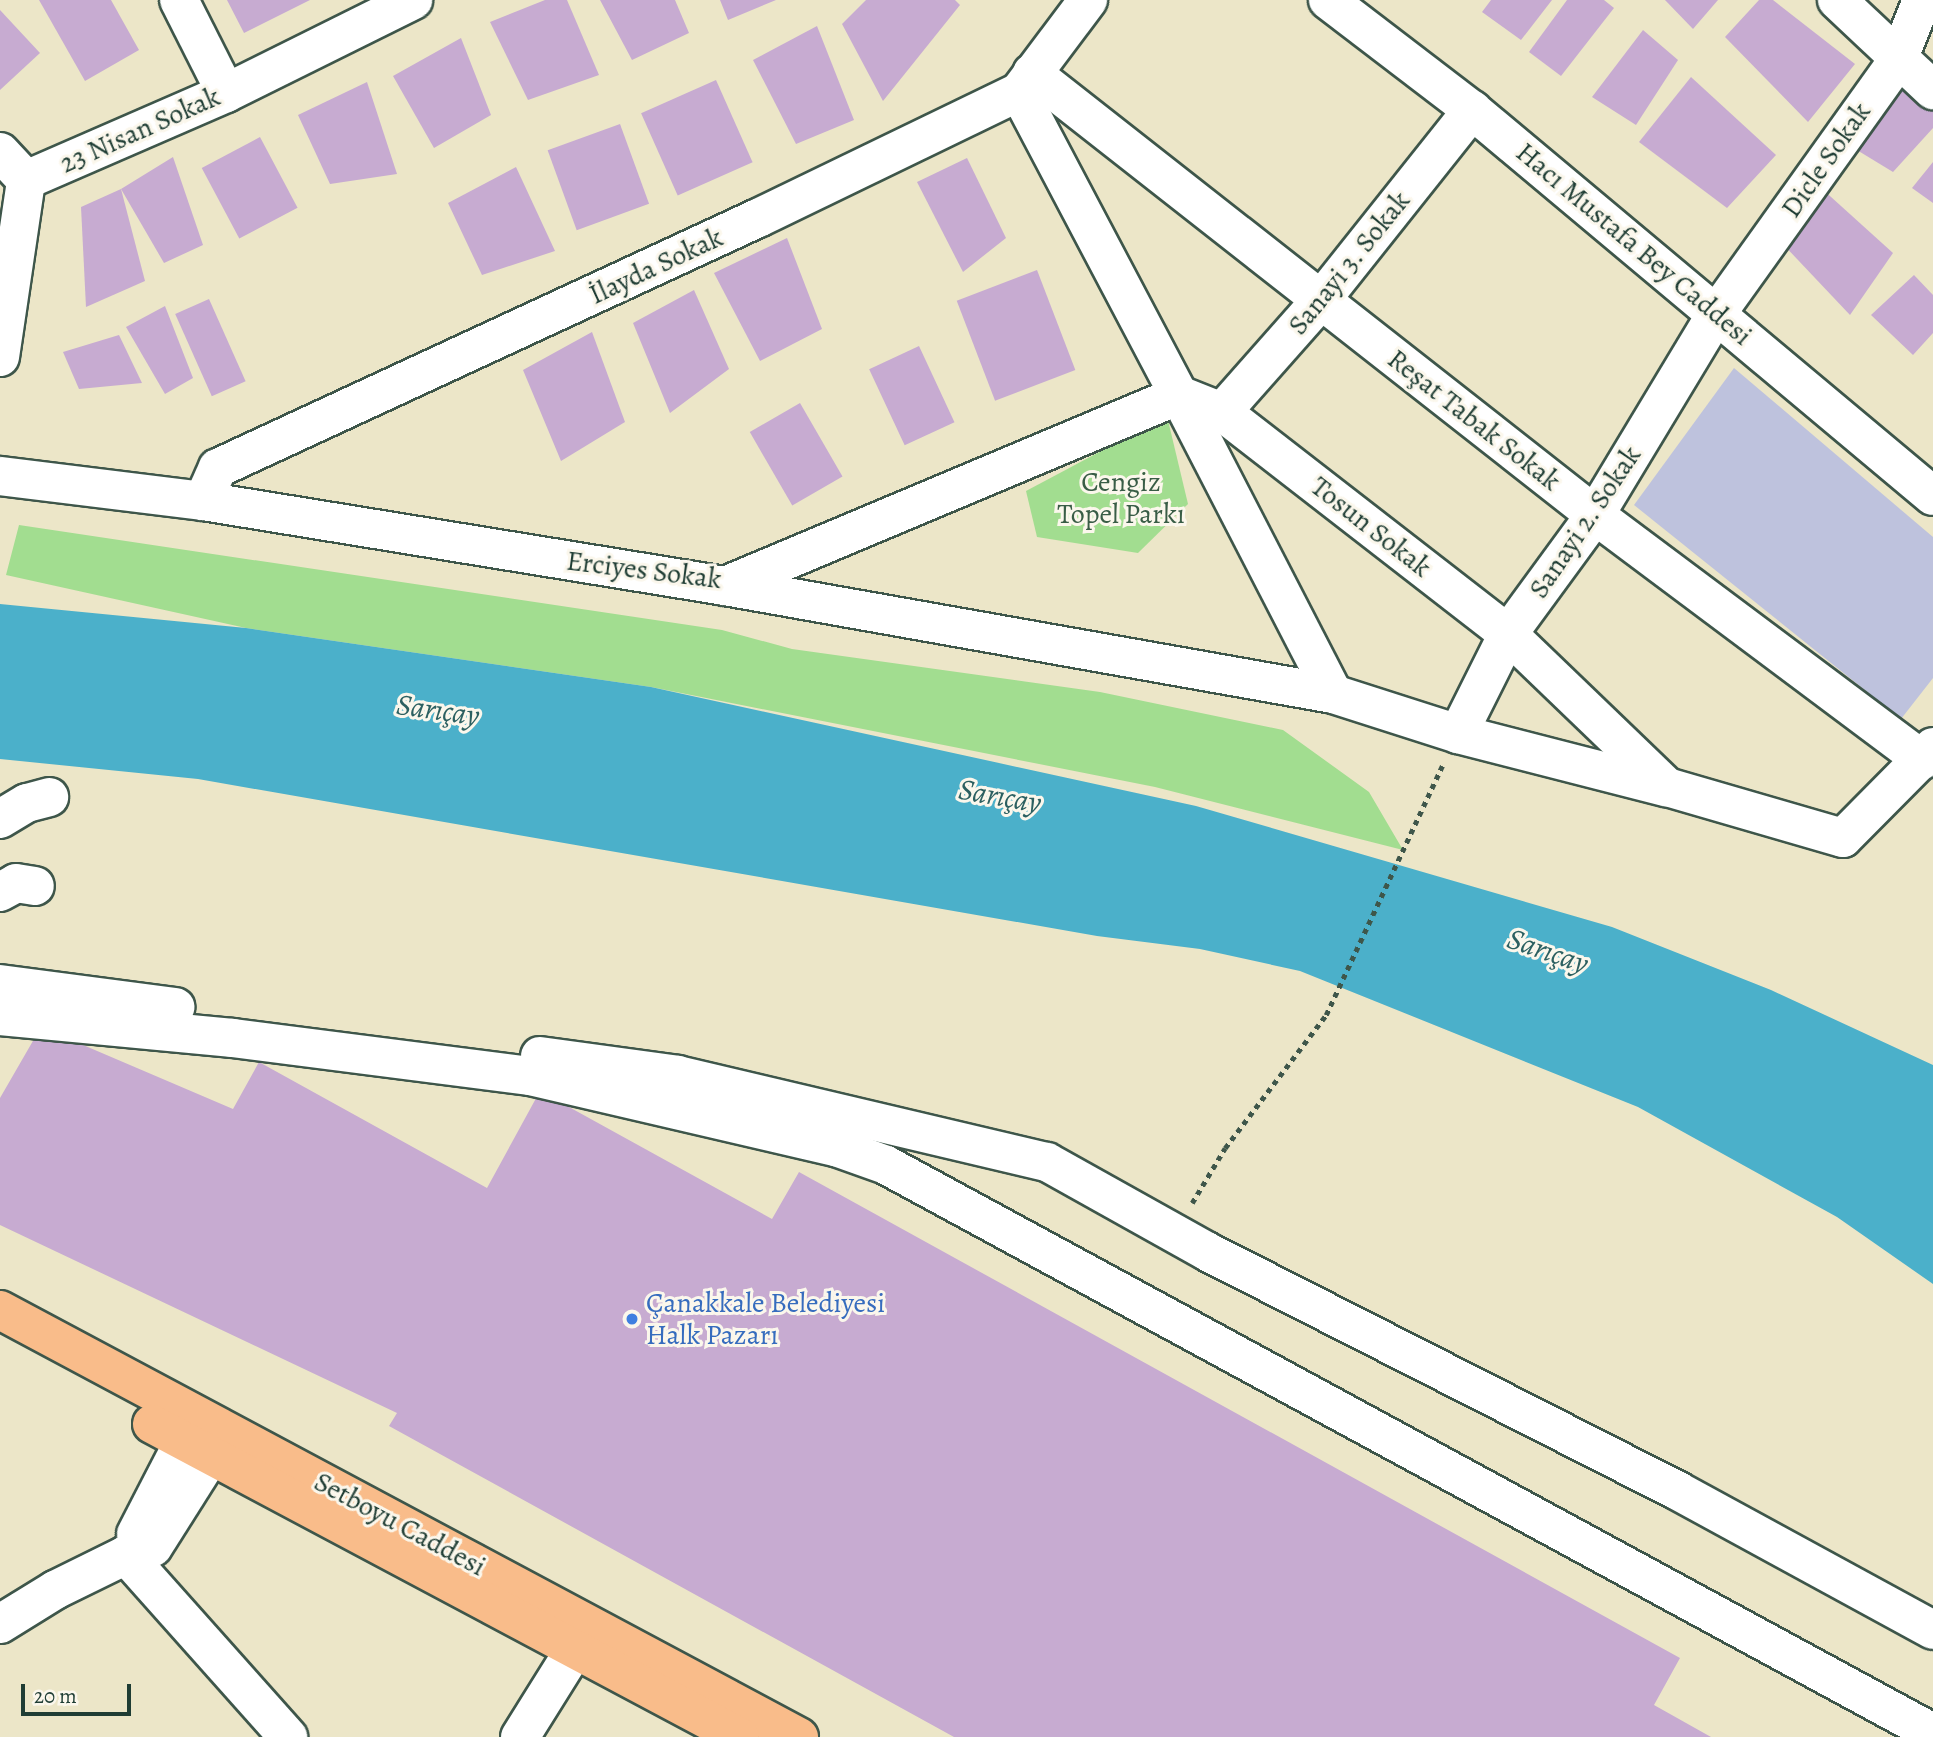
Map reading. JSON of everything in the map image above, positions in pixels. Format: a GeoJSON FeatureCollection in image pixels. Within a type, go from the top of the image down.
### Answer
{"type":"FeatureCollection","features":[{"type":"Feature","properties":{"kind":"main road","name":"Setboyu Caddesi"},"geometry":{"type":"LineString","coordinates":[[0,1310],[204,1437],[575,1649],[740,1737]]}},
{"type":"Feature","properties":{"kind":"main road","name":"Setboyu Caddesi"},"geometry":{"type":"LineString","coordinates":[[0,1341],[204,1437],[787,1734]]}},
{"type":"Feature","properties":{"kind":"street"},"geometry":{"type":"LineString","coordinates":[[179,0],[226,93]]}},
{"type":"Feature","properties":{"kind":"street","name":"23 Nisan Sokak"},"geometry":{"type":"LineString","coordinates":[[0,357],[26,180],[226,93],[413,0]]}},
{"type":"Feature","properties":{"kind":"street","name":"İlayda Sokak"},"geometry":{"type":"LineString","coordinates":[[203,501],[218,468],[758,218],[1026,83],[1088,0]]}},
{"type":"Feature","properties":{"kind":"street","name":"Hacı Mustafa Bey Caddesi"},"geometry":{"type":"LineString","coordinates":[[1328,0],[1472,110],[1933,496]]}},
{"type":"Feature","properties":{"kind":"street"},"geometry":{"type":"LineString","coordinates":[[1837,0],[1933,90]]}},
{"type":"Feature","properties":{"kind":"street","name":"Dicle Sokak"},"geometry":{"type":"LineString","coordinates":[[1717,313],[1898,60],[1922,0]]}},
{"type":"Feature","properties":{"kind":"street"},"geometry":{"type":"LineString","coordinates":[[1026,83],[1133,313],[1179,395],[1333,694]]}},
{"type":"Feature","properties":{"kind":"street","name":"Reşat Tabak Sokak"},"geometry":{"type":"LineString","coordinates":[[1026,83],[1321,300],[1595,515],[1927,753]]}},
{"type":"Feature","properties":{"kind":"street","name":"Sanayi 3. Sokak"},"geometry":{"type":"LineString","coordinates":[[1222,412],[1321,300],[1472,110]]}},
{"type":"Feature","properties":{"kind":"street"},"geometry":{"type":"LineString","coordinates":[[0,152],[26,180]]}},
{"type":"Feature","properties":{"kind":"street","name":"Sanayi 2. Sokak"},"geometry":{"type":"LineString","coordinates":[[1458,734],[1508,634],[1595,515],[1717,313]]}},
{"type":"Feature","properties":{"kind":"street","name":"Tosun Sokak"},"geometry":{"type":"LineString","coordinates":[[1179,395],[1222,412],[1508,634],[1667,787],[1843,838],[1927,753]]}},
{"type":"Feature","properties":{"kind":"street","name":"Erciyes Sokak"},"geometry":{"type":"LineString","coordinates":[[0,476],[203,501],[724,586],[1179,395]]}},
{"type":"Feature","properties":{"kind":"street"},"geometry":{"type":"LineString","coordinates":[[724,586],[1333,694],[1458,734],[1667,787]]}},
{"type":"Feature","properties":{"kind":"street"},"geometry":{"type":"LineString","coordinates":[[0,819],[27,803],[49,797]]}},
{"type":"Feature","properties":{"kind":"street"},"geometry":{"type":"LineString","coordinates":[[0,984],[678,1074],[1047,1161],[1174,1233],[1678,1491],[1933,1630]]}},
{"type":"Feature","properties":{"kind":"street"},"geometry":{"type":"LineString","coordinates":[[0,1016],[233,1038],[530,1076],[836,1147],[886,1165],[1933,1733]]}},
{"type":"Feature","properties":{"kind":"street"},"geometry":{"type":"LineString","coordinates":[[0,1624],[55,1590],[126,1555],[204,1437]]}},
{"type":"Feature","properties":{"kind":"street"},"geometry":{"type":"LineString","coordinates":[[126,1555],[288,1737]]}},
{"type":"Feature","properties":{"kind":"street"},"geometry":{"type":"LineString","coordinates":[[520,1737],[575,1649]]}},
{"type":"Feature","properties":{"kind":"path"},"geometry":{"type":"LineString","coordinates":[[1174,1233],[1225,1148],[1326,1016],[1395,863],[1458,734]]}},
{"type":"Feature","properties":{"kind":"shaded area"},"geometry":{"type":"Polygon","coordinates":[[[1734,368],[1933,537],[1933,678],[1901,719],[1634,505],[1734,368]]]}},
{"type":"Feature","properties":{"kind":"green space","name":"Cengiz Topel Parkı"},"geometry":{"type":"Polygon","coordinates":[[[1167,416],[1188,504],[1138,553],[1037,537],[1026,491],[1167,416]]]}},
{"type":"Feature","properties":{"kind":"green space"},"geometry":{"type":"Polygon","coordinates":[[[19,525],[722,630],[792,649],[1100,692],[1283,730],[1369,792],[1403,850],[1155,787],[651,687],[246,628],[6,575],[19,525]]]}},
{"type":"Feature","properties":{"kind":"water","name":"Sarıçay"},"geometry":{"type":"Polygon","coordinates":[[[0,604],[246,628],[651,687],[1196,806],[1612,927],[1771,990],[1933,1065],[1933,1284],[1837,1217],[1638,1107],[1300,971],[1200,949],[1097,936],[198,779],[0,759],[0,604]]]}},
{"type":"Feature","properties":{"kind":"building"},"geometry":{"type":"Polygon","coordinates":[[[39,0],[111,0],[139,50],[85,81],[39,0]]]}},
{"type":"Feature","properties":{"kind":"building"},"geometry":{"type":"Polygon","coordinates":[[[227,0],[310,0],[244,33],[227,0]]]}},
{"type":"Feature","properties":{"kind":"building"},"geometry":{"type":"Polygon","coordinates":[[[545,0],[567,0],[599,75],[528,100],[490,22],[545,0]]]}},
{"type":"Feature","properties":{"kind":"building"},"geometry":{"type":"Polygon","coordinates":[[[600,0],[675,0],[689,33],[632,60],[600,0]]]}},
{"type":"Feature","properties":{"kind":"building"},"geometry":{"type":"Polygon","coordinates":[[[720,0],[776,0],[728,20],[720,0]]]}},
{"type":"Feature","properties":{"kind":"building"},"geometry":{"type":"Polygon","coordinates":[[[866,0],[955,0],[960,5],[883,101],[842,24],[866,0]]]}},
{"type":"Feature","properties":{"kind":"building"},"geometry":{"type":"Polygon","coordinates":[[[1491,0],[1552,0],[1521,40],[1482,12],[1491,0]]]}},
{"type":"Feature","properties":{"kind":"building"},"geometry":{"type":"Polygon","coordinates":[[[1567,0],[1604,0],[1614,8],[1561,76],[1529,52],[1567,0]]]}},
{"type":"Feature","properties":{"kind":"building"},"geometry":{"type":"Polygon","coordinates":[[[1665,0],[1718,0],[1693,29],[1665,0]]]}},
{"type":"Feature","properties":{"kind":"building"},"geometry":{"type":"Polygon","coordinates":[[[1759,0],[1773,0],[1855,64],[1808,122],[1725,37],[1759,0]]]}},
{"type":"Feature","properties":{"kind":"building"},"geometry":{"type":"Polygon","coordinates":[[[0,10],[40,53],[0,90],[0,10]]]}},
{"type":"Feature","properties":{"kind":"building"},"geometry":{"type":"Polygon","coordinates":[[[817,26],[854,120],[796,144],[753,60],[817,26]]]}},
{"type":"Feature","properties":{"kind":"building"},"geometry":{"type":"Polygon","coordinates":[[[1643,30],[1678,60],[1636,125],[1592,97],[1643,30]]]}},
{"type":"Feature","properties":{"kind":"building"},"geometry":{"type":"Polygon","coordinates":[[[461,38],[491,115],[434,148],[393,76],[461,38]]]}},
{"type":"Feature","properties":{"kind":"building"},"geometry":{"type":"Polygon","coordinates":[[[1691,77],[1776,155],[1727,208],[1639,142],[1691,77]]]}},
{"type":"Feature","properties":{"kind":"building"},"geometry":{"type":"Polygon","coordinates":[[[716,80],[753,162],[678,196],[641,113],[716,80]]]}},
{"type":"Feature","properties":{"kind":"building"},"geometry":{"type":"Polygon","coordinates":[[[367,82],[397,174],[330,184],[298,115],[367,82]]]}},
{"type":"Feature","properties":{"kind":"building"},"geometry":{"type":"Polygon","coordinates":[[[1901,89],[1933,107],[1933,128],[1893,172],[1847,144],[1901,89]]]}},
{"type":"Feature","properties":{"kind":"building"},"geometry":{"type":"Polygon","coordinates":[[[620,124],[649,204],[577,230],[548,150],[620,124]]]}},
{"type":"Feature","properties":{"kind":"building"},"geometry":{"type":"Polygon","coordinates":[[[260,137],[298,208],[239,239],[202,168],[260,137]]]}},
{"type":"Feature","properties":{"kind":"building"},"geometry":{"type":"Polygon","coordinates":[[[173,157],[203,245],[164,263],[121,189],[173,157]]]}},
{"type":"Feature","properties":{"kind":"building"},"geometry":{"type":"Polygon","coordinates":[[[967,158],[1006,238],[963,272],[917,182],[967,158]]]}},
{"type":"Feature","properties":{"kind":"building"},"geometry":{"type":"Polygon","coordinates":[[[1933,162],[1933,203],[1912,188],[1933,162]]]}},
{"type":"Feature","properties":{"kind":"building"},"geometry":{"type":"Polygon","coordinates":[[[516,167],[555,251],[482,275],[448,203],[516,167]]]}},
{"type":"Feature","properties":{"kind":"building"},"geometry":{"type":"Polygon","coordinates":[[[1820,187],[1893,253],[1850,315],[1780,241],[1820,187]]]}},
{"type":"Feature","properties":{"kind":"building"},"geometry":{"type":"Polygon","coordinates":[[[121,189],[145,281],[86,307],[81,207],[121,189]]]}},
{"type":"Feature","properties":{"kind":"building"},"geometry":{"type":"Polygon","coordinates":[[[787,238],[822,329],[760,361],[714,273],[787,238]]]}},
{"type":"Feature","properties":{"kind":"building"},"geometry":{"type":"Polygon","coordinates":[[[1037,270],[1075,370],[995,401],[957,301],[1037,270]]]}},
{"type":"Feature","properties":{"kind":"building"},"geometry":{"type":"Polygon","coordinates":[[[1914,275],[1933,295],[1933,333],[1913,355],[1871,315],[1914,275]]]}},
{"type":"Feature","properties":{"kind":"building"},"geometry":{"type":"Polygon","coordinates":[[[694,290],[729,369],[670,413],[633,323],[694,290]]]}},
{"type":"Feature","properties":{"kind":"building"},"geometry":{"type":"Polygon","coordinates":[[[209,299],[246,381],[212,396],[175,314],[209,299]]]}},
{"type":"Feature","properties":{"kind":"building"},"geometry":{"type":"Polygon","coordinates":[[[165,306],[193,378],[165,394],[126,327],[165,306]]]}},
{"type":"Feature","properties":{"kind":"building"},"geometry":{"type":"Polygon","coordinates":[[[592,332],[625,422],[561,461],[523,370],[592,332]]]}},
{"type":"Feature","properties":{"kind":"building"},"geometry":{"type":"Polygon","coordinates":[[[119,335],[142,383],[79,389],[63,352],[119,335]]]}},
{"type":"Feature","properties":{"kind":"building"},"geometry":{"type":"Polygon","coordinates":[[[919,346],[954,422],[905,445],[869,369],[919,346]]]}},
{"type":"Feature","properties":{"kind":"building"},"geometry":{"type":"Polygon","coordinates":[[[800,403],[842,477],[792,506],[750,432],[800,403]]]}},
{"type":"Feature","properties":{"kind":"building","name":"Çanakkale Belediyesi Halk Pazarı"},"geometry":{"type":"Polygon","coordinates":[[[41,1027],[233,1109],[259,1062],[487,1188],[540,1091],[772,1219],[799,1172],[1680,1658],[1654,1705],[1711,1737],[954,1737],[389,1426],[397,1413],[0,1225],[0,1098],[41,1027]]]}},
{"type":"Feature","properties":{"kind":"place","name":"Çanakkale Belediyesi Halk Pazarı"},"geometry":{"type":"Point","coordinates":[632,1319]}}]}
